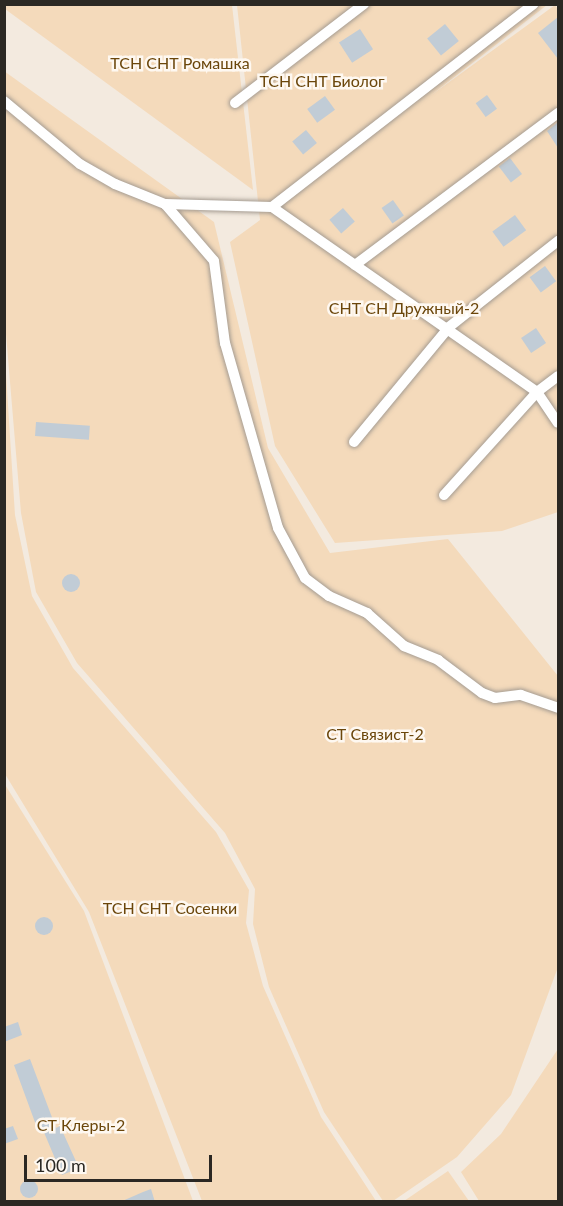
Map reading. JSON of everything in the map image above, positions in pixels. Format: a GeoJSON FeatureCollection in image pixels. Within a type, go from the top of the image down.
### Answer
{"type":"FeatureCollection","features":[{"type":"Feature","properties":{"kind":"street"},"geometry":{"type":"LineString","coordinates":[[235,102],[364,4]]}},
{"type":"Feature","properties":{"kind":"street"},"geometry":{"type":"LineString","coordinates":[[272,207],[534,4]]}},
{"type":"Feature","properties":{"kind":"street"},"geometry":{"type":"LineString","coordinates":[[4,100],[80,164],[115,184],[165,204],[206,208],[272,207],[449,327],[537,392],[558,423]]}},
{"type":"Feature","properties":{"kind":"street"},"geometry":{"type":"LineString","coordinates":[[355,265],[558,113]]}},
{"type":"Feature","properties":{"kind":"street"},"geometry":{"type":"LineString","coordinates":[[165,204],[214,261],[225,343],[278,528],[305,578],[328,596],[367,613],[404,646],[438,660],[482,693],[495,698],[521,695],[558,708]]}},
{"type":"Feature","properties":{"kind":"street"},"geometry":{"type":"LineString","coordinates":[[354,442],[449,327],[558,241]]}},
{"type":"Feature","properties":{"kind":"street"},"geometry":{"type":"LineString","coordinates":[[444,495],[537,392],[558,376]]}},
{"type":"Feature","properties":{"kind":"green space","name":"ТСН СНТ Ромашка"},"geometry":{"type":"Polygon","coordinates":[[[5,4],[232,5],[253,190],[5,9],[5,4]]]}},
{"type":"Feature","properties":{"kind":"green space","name":"СНТ СН Дружный-2"},"geometry":{"type":"Polygon","coordinates":[[[237,5],[547,5],[430,96],[555,5],[558,9],[558,512],[502,531],[335,543],[275,446],[230,242],[260,220],[237,5]]]}},
{"type":"Feature","properties":{"kind":"green space","name":"СТ Связист-2"},"geometry":{"type":"Polygon","coordinates":[[[4,71],[214,222],[268,448],[330,553],[448,539],[558,676],[558,967],[511,1095],[457,1157],[393,1201],[383,1201],[324,1112],[269,987],[253,924],[255,889],[225,833],[77,663],[36,592],[21,513],[4,310],[4,71]]]}},
{"type":"Feature","properties":{"kind":"green space","name":"ТСН СНТ Сосенки"},"geometry":{"type":"Polygon","coordinates":[[[5,358],[15,515],[32,596],[73,668],[216,832],[249,890],[246,923],[263,986],[321,1117],[376,1201],[202,1201],[89,912],[5,774],[5,358]]]}},
{"type":"Feature","properties":{"kind":"green space","name":"СТ Клеры-2"},"geometry":{"type":"Polygon","coordinates":[[[4,783],[84,911],[193,1201],[5,1201],[4,783]]]}},
{"type":"Feature","properties":{"kind":"green space"},"geometry":{"type":"Polygon","coordinates":[[[558,1049],[558,1201],[479,1201],[461,1172],[501,1134],[558,1049]]]}},
{"type":"Feature","properties":{"kind":"green space"},"geometry":{"type":"Polygon","coordinates":[[[448,1171],[469,1201],[404,1201],[448,1171]]]}},
{"type":"Feature","properties":{"kind":"building"},"geometry":{"type":"Polygon","coordinates":[[[558,17],[558,59],[538,33],[558,17]]]}},
{"type":"Feature","properties":{"kind":"building"},"geometry":{"type":"Polygon","coordinates":[[[445,24],[459,41],[441,56],[427,38],[445,24]]]}},
{"type":"Feature","properties":{"kind":"building"},"geometry":{"type":"Polygon","coordinates":[[[360,29],[373,49],[352,63],[339,43],[360,29]]]}},
{"type":"Feature","properties":{"kind":"building"},"geometry":{"type":"Polygon","coordinates":[[[487,95],[497,109],[486,117],[476,103],[487,95]]]}},
{"type":"Feature","properties":{"kind":"building"},"geometry":{"type":"Polygon","coordinates":[[[325,96],[335,110],[317,123],[307,109],[325,96]]]}},
{"type":"Feature","properties":{"kind":"building"},"geometry":{"type":"Polygon","coordinates":[[[558,122],[558,148],[547,131],[558,122]]]}},
{"type":"Feature","properties":{"kind":"building"},"geometry":{"type":"Polygon","coordinates":[[[306,130],[317,143],[303,155],[292,142],[306,130]]]}},
{"type":"Feature","properties":{"kind":"building"},"geometry":{"type":"Polygon","coordinates":[[[510,158],[522,174],[511,182],[499,166],[510,158]]]}},
{"type":"Feature","properties":{"kind":"building"},"geometry":{"type":"Polygon","coordinates":[[[393,200],[404,216],[392,224],[382,208],[393,200]]]}},
{"type":"Feature","properties":{"kind":"building"},"geometry":{"type":"Polygon","coordinates":[[[343,208],[355,222],[341,233],[329,220],[343,208]]]}},
{"type":"Feature","properties":{"kind":"building"},"geometry":{"type":"Polygon","coordinates":[[[515,215],[526,230],[504,247],[492,231],[515,215]]]}},
{"type":"Feature","properties":{"kind":"building"},"geometry":{"type":"Polygon","coordinates":[[[545,266],[556,281],[541,293],[530,277],[545,266]]]}},
{"type":"Feature","properties":{"kind":"building"},"geometry":{"type":"Polygon","coordinates":[[[536,328],[546,343],[531,353],[521,338],[536,328]]]}},
{"type":"Feature","properties":{"kind":"building"},"geometry":{"type":"Polygon","coordinates":[[[36,422],[90,426],[89,440],[35,436],[36,422]]]}},
{"type":"Feature","properties":{"kind":"building"},"geometry":{"type":"Polygon","coordinates":[[[71,574],[77,577],[80,583],[77,589],[71,592],[65,589],[62,583],[65,577],[71,574]]]}},
{"type":"Feature","properties":{"kind":"building"},"geometry":{"type":"Polygon","coordinates":[[[44,917],[50,920],[53,926],[50,932],[44,935],[38,932],[35,926],[38,920],[44,917]]]}},
{"type":"Feature","properties":{"kind":"building"},"geometry":{"type":"Polygon","coordinates":[[[18,1022],[22,1035],[4,1042],[4,1027],[18,1022]]]}},
{"type":"Feature","properties":{"kind":"building"},"geometry":{"type":"Polygon","coordinates":[[[30,1059],[56,1128],[60,1126],[79,1168],[62,1175],[40,1123],[36,1125],[14,1065],[30,1059]]]}},
{"type":"Feature","properties":{"kind":"building"},"geometry":{"type":"Polygon","coordinates":[[[13,1126],[18,1139],[4,1144],[4,1129],[13,1126]]]}},
{"type":"Feature","properties":{"kind":"building"},"geometry":{"type":"Polygon","coordinates":[[[29,1180],[35,1183],[38,1189],[35,1195],[29,1198],[23,1195],[20,1189],[23,1183],[29,1180]]]}},
{"type":"Feature","properties":{"kind":"building"},"geometry":{"type":"Polygon","coordinates":[[[151,1189],[155,1202],[120,1202],[143,1192],[151,1189]]]}},
{"type":"Feature","properties":{"kind":"park label","name":"ТСН СНТ Биолог"},"geometry":{"type":"Point","coordinates":[322,81]}}]}
